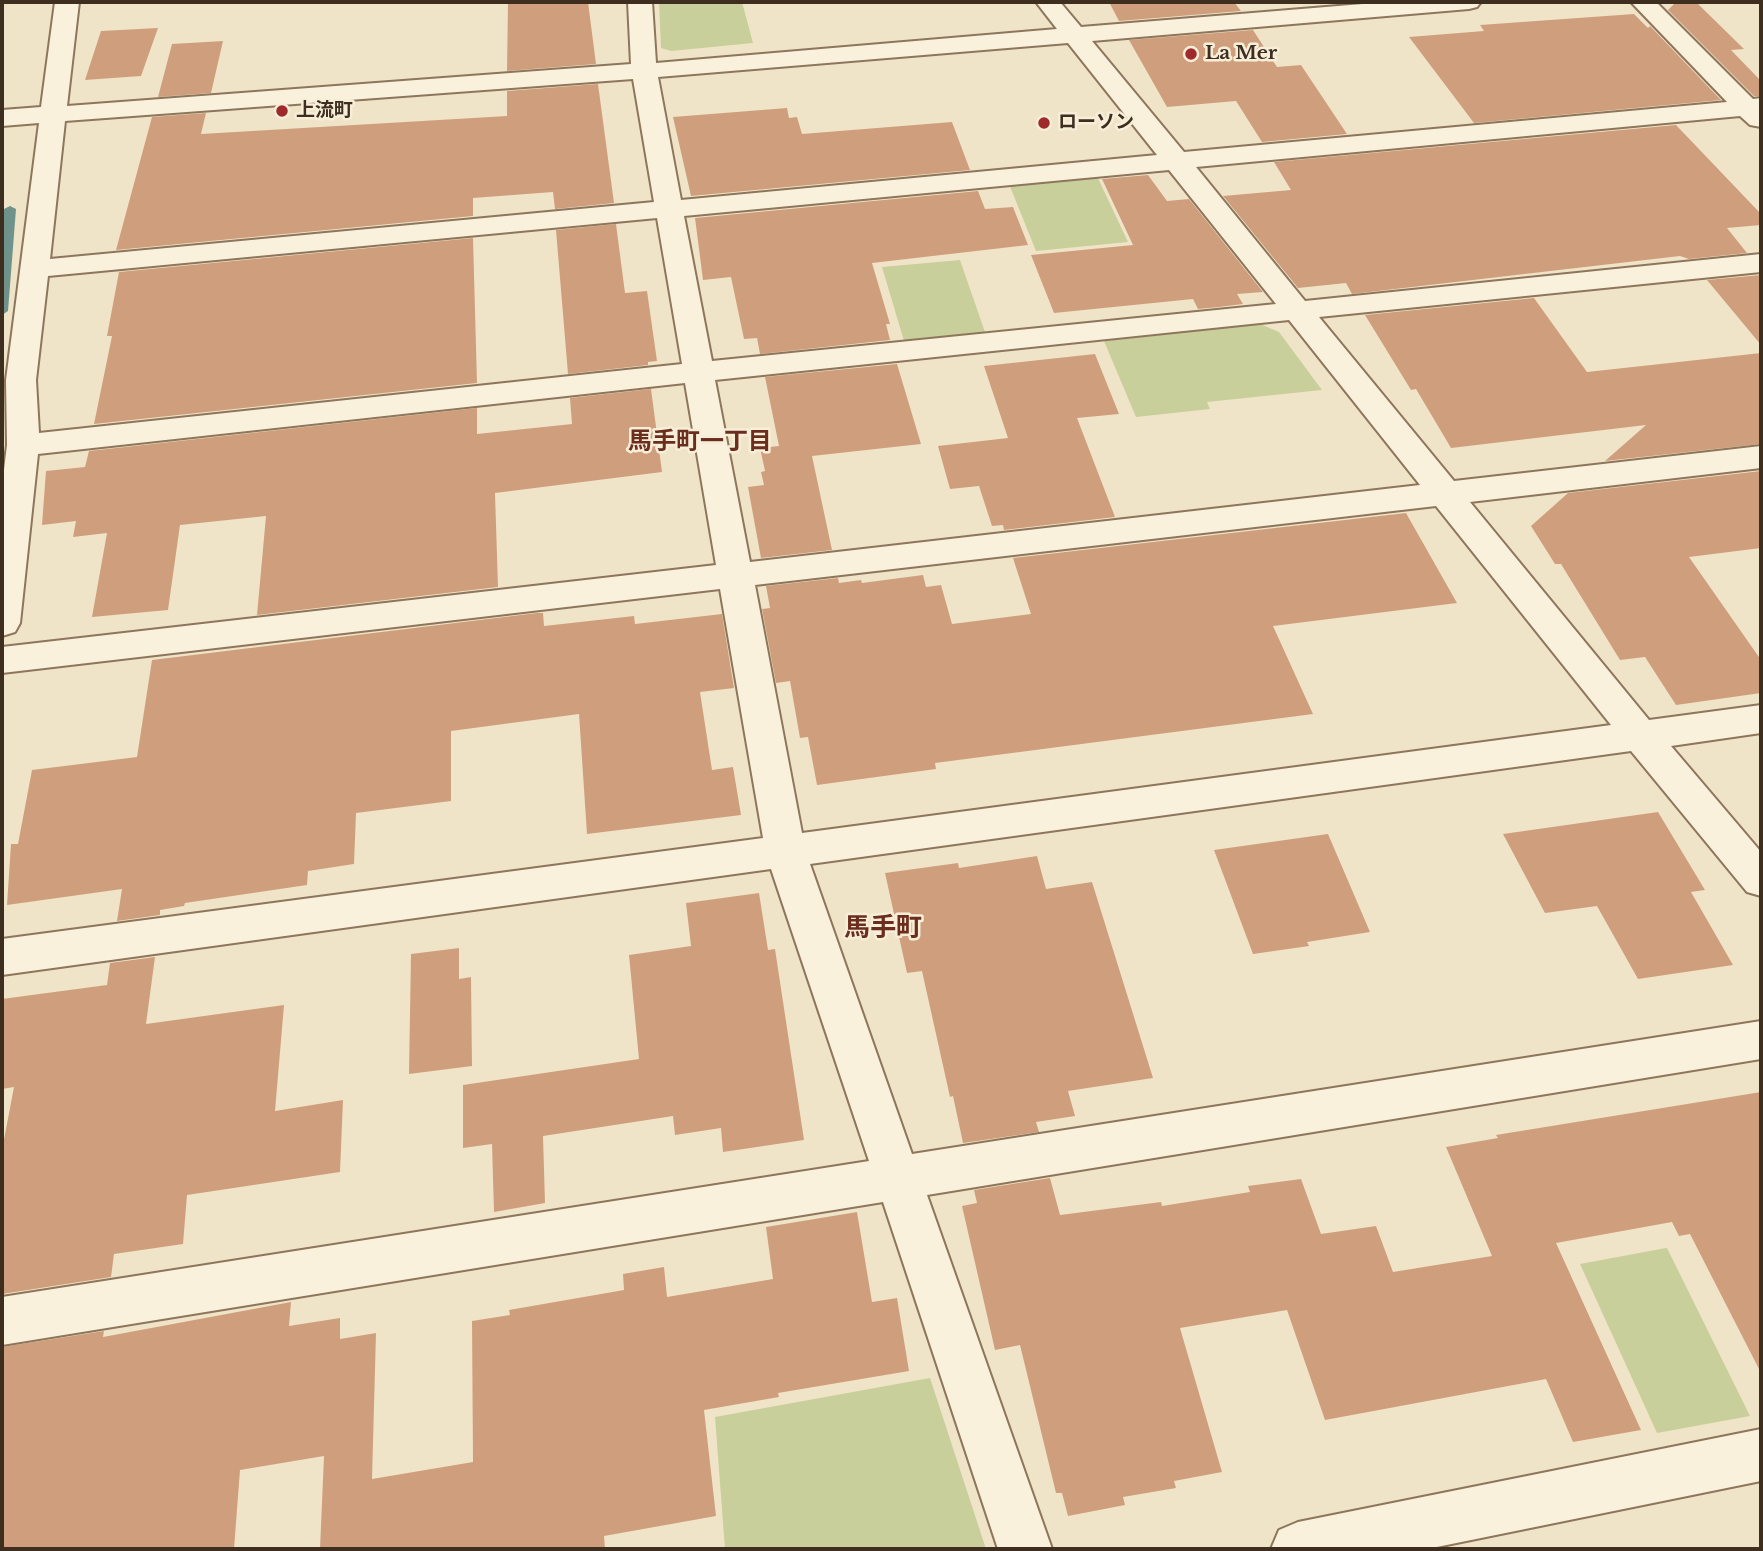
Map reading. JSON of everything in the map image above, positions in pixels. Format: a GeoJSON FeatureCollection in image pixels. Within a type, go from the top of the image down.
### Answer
{"type":"FeatureCollection","features":[{"type":"Feature","properties":{"kind":"street"},"geometry":{"type":"LineString","coordinates":[[2,623],[23,445],[21,380],[67,2]]}},
{"type":"Feature","properties":{"kind":"street"},"geometry":{"type":"LineString","coordinates":[[640,2],[643,71],[785,850],[1025,1549]]}},
{"type":"Feature","properties":{"kind":"street"},"geometry":{"type":"LineString","coordinates":[[1048,2],[1640,735],[1761,880]]}},
{"type":"Feature","properties":{"kind":"street"},"geometry":{"type":"LineString","coordinates":[[2,118],[643,71],[1469,2]]}},
{"type":"Feature","properties":{"kind":"street"},"geometry":{"type":"LineString","coordinates":[[1643,2],[1756,112]]}},
{"type":"Feature","properties":{"kind":"street"},"geometry":{"type":"LineString","coordinates":[[34,269],[1175,161],[1756,112]]}},
{"type":"Feature","properties":{"kind":"street"},"geometry":{"type":"LineString","coordinates":[[23,445],[698,372],[1761,263]]}},
{"type":"Feature","properties":{"kind":"street"},"geometry":{"type":"LineString","coordinates":[[2,660],[1761,457]]}},
{"type":"Feature","properties":{"kind":"street"},"geometry":{"type":"LineString","coordinates":[[2,957],[1761,719]]}},
{"type":"Feature","properties":{"kind":"street"},"geometry":{"type":"LineString","coordinates":[[2,1321],[1761,1040]]}},
{"type":"Feature","properties":{"kind":"street"},"geometry":{"type":"LineString","coordinates":[[1298,1549],[1761,1455]]}},
{"type":"Feature","properties":{"kind":"green space"},"geometry":{"type":"Polygon","coordinates":[[[659,2],[742,2],[753,43],[671,51],[661,48],[659,2]]]}},
{"type":"Feature","properties":{"kind":"green space"},"geometry":{"type":"Polygon","coordinates":[[[1097,176],[1128,242],[1036,251],[1009,184],[1097,176]]]}},
{"type":"Feature","properties":{"kind":"green space"},"geometry":{"type":"Polygon","coordinates":[[[960,260],[985,332],[904,341],[882,267],[960,260]]]}},
{"type":"Feature","properties":{"kind":"green space"},"geometry":{"type":"Polygon","coordinates":[[[1260,324],[1279,332],[1322,390],[1207,402],[1210,409],[1136,417],[1104,341],[1260,324]]]}},
{"type":"Feature","properties":{"kind":"green space"},"geometry":{"type":"Polygon","coordinates":[[[1667,1248],[1750,1416],[1657,1433],[1580,1264],[1667,1248]]]}},
{"type":"Feature","properties":{"kind":"green space"},"geometry":{"type":"Polygon","coordinates":[[[930,1378],[986,1549],[725,1549],[715,1417],[930,1378]]]}},
{"type":"Feature","properties":{"kind":"building"},"geometry":{"type":"Polygon","coordinates":[[[508,2],[588,2],[596,64],[507,71],[508,2]]]}},
{"type":"Feature","properties":{"kind":"building"},"geometry":{"type":"Polygon","coordinates":[[[1109,2],[1234,2],[1241,11],[1119,21],[1109,2]]]}},
{"type":"Feature","properties":{"kind":"building"},"geometry":{"type":"Polygon","coordinates":[[[1696,2],[1744,49],[1731,50],[1761,81],[1761,96],[1754,96],[1668,10],[1674,4],[1696,2]]]}},
{"type":"Feature","properties":{"kind":"building"},"geometry":{"type":"Polygon","coordinates":[[[1634,14],[1648,28],[1650,26],[1721,100],[1474,123],[1409,37],[1484,31],[1480,25],[1634,14]]]}},
{"type":"Feature","properties":{"kind":"building"},"geometry":{"type":"Polygon","coordinates":[[[158,28],[141,76],[85,80],[101,31],[158,28]]]}},
{"type":"Feature","properties":{"kind":"building"},"geometry":{"type":"Polygon","coordinates":[[[1253,30],[1277,67],[1301,65],[1347,134],[1262,142],[1236,101],[1167,107],[1129,40],[1253,30]]]}},
{"type":"Feature","properties":{"kind":"building"},"geometry":{"type":"Polygon","coordinates":[[[223,41],[211,93],[158,97],[172,44],[223,41]]]}},
{"type":"Feature","properties":{"kind":"building"},"geometry":{"type":"Polygon","coordinates":[[[598,84],[614,203],[555,209],[553,192],[473,198],[473,216],[116,250],[152,117],[206,113],[201,134],[507,116],[507,91],[598,84]]]}},
{"type":"Feature","properties":{"kind":"building"},"geometry":{"type":"Polygon","coordinates":[[[787,108],[789,118],[797,117],[802,134],[952,122],[970,170],[691,196],[673,117],[787,108]]]}},
{"type":"Feature","properties":{"kind":"building"},"geometry":{"type":"Polygon","coordinates":[[[1676,125],[1761,214],[1761,225],[1727,228],[1747,253],[1689,259],[1680,256],[1352,294],[1346,283],[1298,288],[1223,196],[1291,190],[1274,162],[1676,125]]]}},
{"type":"Feature","properties":{"kind":"building"},"geometry":{"type":"Polygon","coordinates":[[[1148,175],[1167,201],[1189,199],[1263,292],[1237,294],[1243,304],[1219,307],[1198,309],[1193,299],[1054,313],[1031,255],[1133,245],[1102,179],[1148,175]]]}},
{"type":"Feature","properties":{"kind":"building"},"geometry":{"type":"Polygon","coordinates":[[[978,191],[985,209],[1013,207],[1028,245],[872,263],[890,324],[886,324],[890,340],[760,354],[757,338],[744,339],[731,277],[703,280],[695,218],[978,191]]]}},
{"type":"Feature","properties":{"kind":"building"},"geometry":{"type":"Polygon","coordinates":[[[616,224],[625,293],[647,291],[657,361],[648,362],[648,365],[568,374],[556,230],[616,224]]]}},
{"type":"Feature","properties":{"kind":"building"},"geometry":{"type":"Polygon","coordinates":[[[473,238],[477,383],[94,424],[112,336],[107,336],[119,272],[473,238]]]}},
{"type":"Feature","properties":{"kind":"building"},"geometry":{"type":"Polygon","coordinates":[[[1761,275],[1761,345],[1707,280],[1761,275]]]}},
{"type":"Feature","properties":{"kind":"building"},"geometry":{"type":"Polygon","coordinates":[[[1534,298],[1587,372],[1761,353],[1761,444],[1605,461],[1646,425],[1451,448],[1416,389],[1411,390],[1365,315],[1534,298]]]}},
{"type":"Feature","properties":{"kind":"building"},"geometry":{"type":"Polygon","coordinates":[[[1095,354],[1119,414],[1077,418],[1115,517],[1004,530],[1003,525],[992,526],[979,486],[950,489],[938,446],[1008,438],[984,366],[1095,354]]]}},
{"type":"Feature","properties":{"kind":"building"},"geometry":{"type":"Polygon","coordinates":[[[897,364],[921,444],[812,456],[832,550],[761,558],[748,487],[764,485],[761,472],[765,471],[760,448],[779,446],[765,377],[897,364]]]}},
{"type":"Feature","properties":{"kind":"building"},"geometry":{"type":"Polygon","coordinates":[[[651,389],[662,472],[495,493],[498,587],[257,615],[266,516],[180,525],[168,610],[92,617],[107,533],[73,537],[76,521],[42,525],[46,471],[85,467],[89,451],[477,408],[477,434],[572,424],[570,398],[651,389]]]}},
{"type":"Feature","properties":{"kind":"building"},"geometry":{"type":"Polygon","coordinates":[[[1761,471],[1761,548],[1689,557],[1761,660],[1761,693],[1676,705],[1645,657],[1620,660],[1561,564],[1555,564],[1531,526],[1568,493],[1761,471]]]}},
{"type":"Feature","properties":{"kind":"building"},"geometry":{"type":"Polygon","coordinates":[[[1406,513],[1457,603],[1273,626],[1313,714],[935,763],[936,769],[817,785],[808,737],[800,738],[790,681],[776,683],[762,609],[770,608],[766,586],[838,578],[839,583],[861,580],[862,583],[923,575],[926,587],[941,585],[952,624],[1031,614],[1013,558],[1406,513]]]}},
{"type":"Feature","properties":{"kind":"building"},"geometry":{"type":"Polygon","coordinates":[[[543,613],[544,626],[634,616],[635,624],[722,614],[734,688],[700,692],[712,770],[733,767],[741,815],[587,834],[579,714],[451,731],[451,801],[356,813],[354,864],[308,871],[307,885],[185,903],[184,906],[160,910],[160,915],[117,921],[122,889],[7,905],[11,844],[18,844],[32,770],[137,757],[152,660],[543,613]]]}},
{"type":"Feature","properties":{"kind":"building"},"geometry":{"type":"Polygon","coordinates":[[[1658,812],[1705,890],[1691,892],[1733,965],[1638,979],[1597,906],[1545,913],[1503,834],[1658,812]]]}},
{"type":"Feature","properties":{"kind":"building"},"geometry":{"type":"Polygon","coordinates":[[[1328,834],[1370,932],[1307,942],[1309,946],[1253,954],[1214,850],[1328,834]]]}},
{"type":"Feature","properties":{"kind":"building"},"geometry":{"type":"Polygon","coordinates":[[[1037,856],[1046,889],[1092,882],[1153,1078],[1068,1091],[1075,1116],[1036,1122],[1039,1132],[963,1143],[922,971],[907,973],[885,873],[958,863],[959,868],[1037,856]]]}},
{"type":"Feature","properties":{"kind":"building"},"geometry":{"type":"Polygon","coordinates":[[[759,893],[768,950],[775,949],[804,1140],[723,1152],[721,1128],[675,1135],[673,1116],[543,1136],[545,1203],[494,1212],[492,1144],[463,1148],[463,1085],[639,1059],[629,955],[691,946],[686,903],[759,893]]]}},
{"type":"Feature","properties":{"kind":"building"},"geometry":{"type":"Polygon","coordinates":[[[459,948],[459,979],[471,977],[472,1066],[409,1074],[411,954],[459,948]]]}},
{"type":"Feature","properties":{"kind":"building"},"geometry":{"type":"Polygon","coordinates":[[[155,957],[146,1024],[284,1005],[275,1111],[343,1100],[340,1172],[187,1195],[183,1244],[114,1254],[111,1277],[2,1294],[2,1150],[14,1087],[2,1089],[2,999],[107,985],[110,963],[155,957]]]}},
{"type":"Feature","properties":{"kind":"building"},"geometry":{"type":"Polygon","coordinates":[[[1761,1092],[1761,1373],[1690,1234],[1679,1236],[1672,1222],[1556,1243],[1641,1430],[1573,1442],[1546,1379],[1325,1420],[1287,1310],[1180,1328],[1222,1472],[1174,1481],[1176,1488],[1123,1497],[1125,1505],[1068,1516],[1062,1493],[1056,1493],[1020,1345],[995,1350],[962,1206],[977,1203],[974,1190],[1050,1178],[1060,1215],[1161,1202],[1162,1206],[1250,1192],[1248,1186],[1301,1179],[1321,1234],[1376,1226],[1393,1272],[1492,1256],[1446,1147],[1498,1138],[1496,1135],[1761,1092]]]}},
{"type":"Feature","properties":{"kind":"building"},"geometry":{"type":"Polygon","coordinates":[[[857,1212],[872,1302],[897,1298],[909,1371],[778,1393],[779,1397],[704,1410],[716,1516],[604,1536],[605,1549],[320,1549],[324,1456],[240,1470],[234,1549],[2,1549],[2,1347],[104,1331],[103,1337],[291,1302],[289,1326],[340,1318],[340,1339],[376,1333],[372,1479],[473,1462],[472,1321],[510,1315],[509,1310],[624,1290],[623,1274],[664,1267],[667,1297],[773,1279],[766,1227],[857,1212]]]}},
{"type":"Feature","properties":{"kind":"waterway"},"geometry":{"type":"LineString","coordinates":[[2,311],[10,209]]}},
{"type":"Feature","properties":{"kind":"place","name":"La Mer"},"geometry":{"type":"Point","coordinates":[1191,54]}},
{"type":"Feature","properties":{"kind":"place","name":"上流町"},"geometry":{"type":"Point","coordinates":[282,111]}},
{"type":"Feature","properties":{"kind":"place","name":"ローソン"},"geometry":{"type":"Point","coordinates":[1044,123]}},
{"type":"Feature","properties":{"kind":"district","name":"馬手町一丁目"},"geometry":{"type":"Point","coordinates":[700,442]}},
{"type":"Feature","properties":{"kind":"district","name":"馬手町"},"geometry":{"type":"Point","coordinates":[883,929]}}]}
